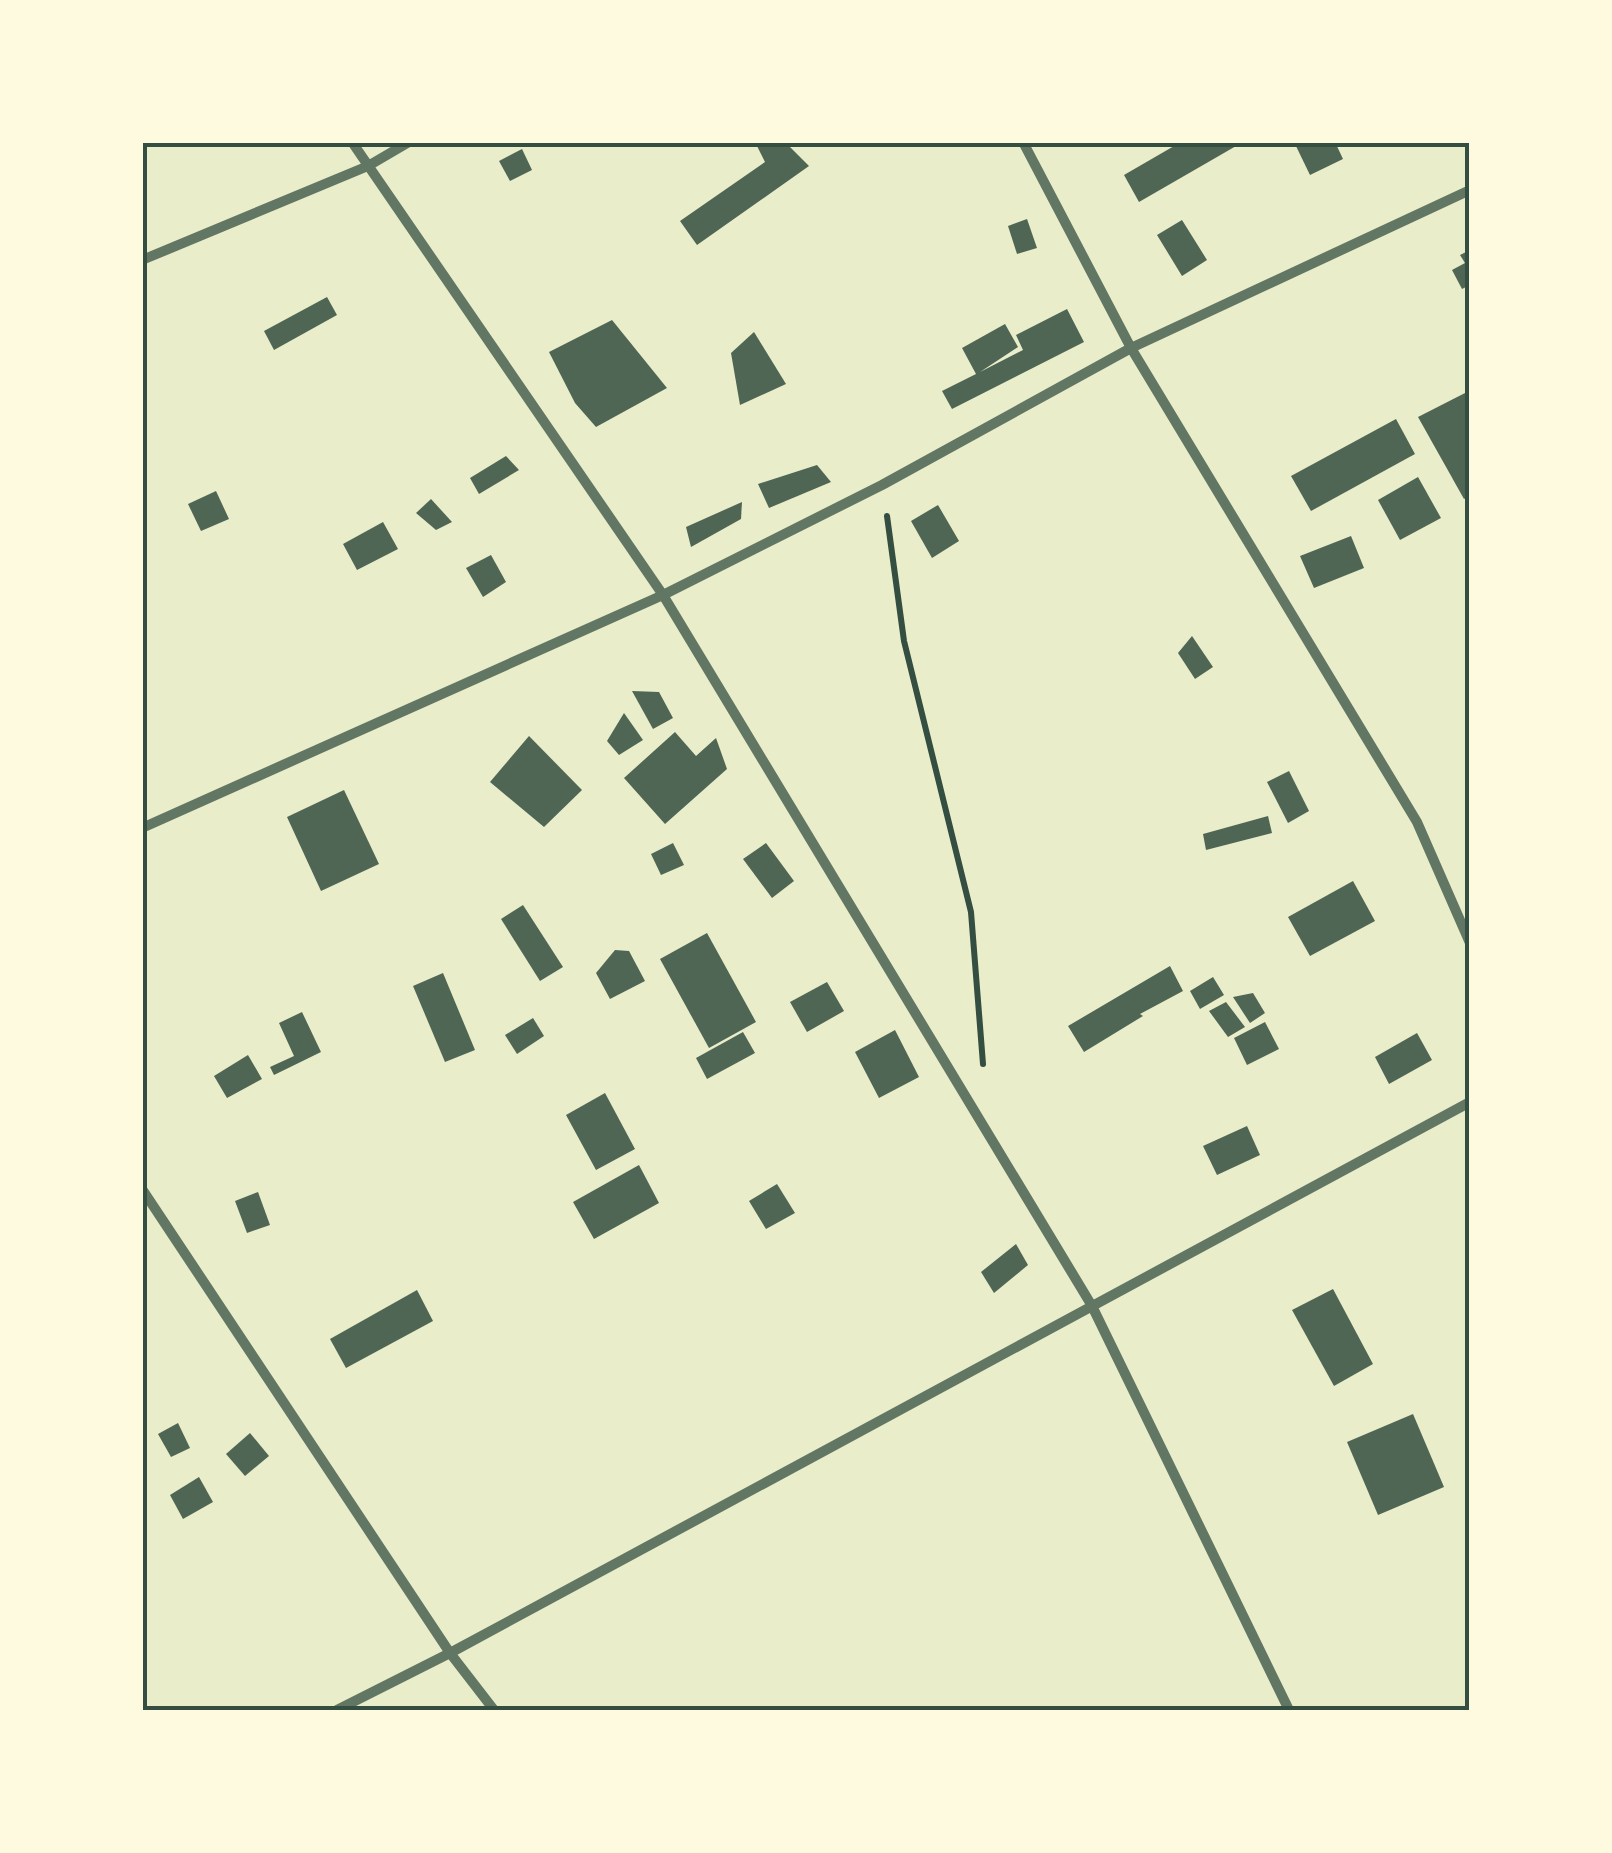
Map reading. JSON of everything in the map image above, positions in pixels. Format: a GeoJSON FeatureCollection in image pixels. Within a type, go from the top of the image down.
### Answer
{"type":"FeatureCollection","features":[{"type":"Feature","properties":{"kind":"street"},"geometry":{"type":"LineString","coordinates":[[352,142],[663,595],[1092,1306],[1290,1710]]}},
{"type":"Feature","properties":{"kind":"street"},"geometry":{"type":"LineString","coordinates":[[142,260],[368,166],[410,142]]}},
{"type":"Feature","properties":{"kind":"street"},"geometry":{"type":"LineString","coordinates":[[1023,142],[1131,348],[1418,822],[1470,943]]}},
{"type":"Feature","properties":{"kind":"street"},"geometry":{"type":"LineString","coordinates":[[142,828],[663,595],[882,485],[1131,348],[1470,190]]}},
{"type":"Feature","properties":{"kind":"street"},"geometry":{"type":"LineString","coordinates":[[337,1710],[450,1653],[1470,1102]]}},
{"type":"Feature","properties":{"kind":"street"},"geometry":{"type":"LineString","coordinates":[[142,1189],[450,1653],[494,1710]]}},
{"type":"Feature","properties":{"kind":"path"},"geometry":{"type":"LineString","coordinates":[[882,485],[904,641],[971,912],[985,1080]]}},
{"type":"Feature","properties":{"kind":"building"},"geometry":{"type":"Polygon","coordinates":[[[755,142],[785,142],[809,166],[697,245],[680,221],[765,162],[755,142]]]}},
{"type":"Feature","properties":{"kind":"building"},"geometry":{"type":"Polygon","coordinates":[[[1181,142],[1243,142],[1139,202],[1124,175],[1181,142]]]}},
{"type":"Feature","properties":{"kind":"building"},"geometry":{"type":"Polygon","coordinates":[[[1294,142],[1335,142],[1343,159],[1310,175],[1294,142]]]}},
{"type":"Feature","properties":{"kind":"building"},"geometry":{"type":"Polygon","coordinates":[[[522,149],[532,170],[510,181],[499,161],[522,149]]]}},
{"type":"Feature","properties":{"kind":"building"},"geometry":{"type":"Polygon","coordinates":[[[1027,219],[1037,248],[1017,254],[1008,226],[1027,219]]]}},
{"type":"Feature","properties":{"kind":"building"},"geometry":{"type":"Polygon","coordinates":[[[1182,220],[1207,260],[1182,276],[1157,235],[1182,220]]]}},
{"type":"Feature","properties":{"kind":"building"},"geometry":{"type":"Polygon","coordinates":[[[1470,250],[1470,285],[1462,289],[1452,270],[1465,263],[1460,255],[1470,250]]]}},
{"type":"Feature","properties":{"kind":"building"},"geometry":{"type":"Polygon","coordinates":[[[327,297],[337,315],[274,350],[264,331],[327,297]]]}},
{"type":"Feature","properties":{"kind":"building"},"geometry":{"type":"Polygon","coordinates":[[[1067,309],[1084,342],[952,409],[942,391],[976,374],[962,348],[1005,324],[1018,347],[980,372],[1023,350],[1016,335],[1067,309]]]}},
{"type":"Feature","properties":{"kind":"building"},"geometry":{"type":"Polygon","coordinates":[[[612,320],[667,388],[596,427],[575,403],[549,352],[612,320]]]}},
{"type":"Feature","properties":{"kind":"building"},"geometry":{"type":"Polygon","coordinates":[[[754,332],[786,384],[740,405],[731,353],[754,332]]]}},
{"type":"Feature","properties":{"kind":"building"},"geometry":{"type":"Polygon","coordinates":[[[1467,392],[1470,496],[1464,499],[1418,417],[1467,392]]]}},
{"type":"Feature","properties":{"kind":"building"},"geometry":{"type":"Polygon","coordinates":[[[1396,419],[1415,454],[1311,511],[1291,476],[1396,419]]]}},
{"type":"Feature","properties":{"kind":"building"},"geometry":{"type":"Polygon","coordinates":[[[506,456],[519,470],[479,494],[470,478],[506,456]]]}},
{"type":"Feature","properties":{"kind":"building"},"geometry":{"type":"Polygon","coordinates":[[[817,465],[831,482],[769,508],[758,484],[817,465]]]}},
{"type":"Feature","properties":{"kind":"building"},"geometry":{"type":"Polygon","coordinates":[[[1418,477],[1441,518],[1400,540],[1378,500],[1418,477]]]}},
{"type":"Feature","properties":{"kind":"building"},"geometry":{"type":"Polygon","coordinates":[[[216,491],[229,519],[201,531],[188,504],[216,491]]]}},
{"type":"Feature","properties":{"kind":"building"},"geometry":{"type":"Polygon","coordinates":[[[431,499],[452,522],[436,530],[416,513],[431,499]]]}},
{"type":"Feature","properties":{"kind":"building"},"geometry":{"type":"Polygon","coordinates":[[[742,502],[741,519],[691,547],[686,527],[742,502]]]}},
{"type":"Feature","properties":{"kind":"building"},"geometry":{"type":"Polygon","coordinates":[[[938,505],[959,541],[932,558],[911,521],[938,505]]]}},
{"type":"Feature","properties":{"kind":"building"},"geometry":{"type":"Polygon","coordinates":[[[383,522],[398,549],[357,570],[343,544],[383,522]]]}},
{"type":"Feature","properties":{"kind":"building"},"geometry":{"type":"Polygon","coordinates":[[[1351,536],[1364,568],[1314,588],[1300,556],[1351,536]]]}},
{"type":"Feature","properties":{"kind":"building"},"geometry":{"type":"Polygon","coordinates":[[[491,555],[506,582],[483,597],[466,568],[491,555]]]}},
{"type":"Feature","properties":{"kind":"building"},"geometry":{"type":"Polygon","coordinates":[[[1192,636],[1213,667],[1195,679],[1178,653],[1192,636]]]}},
{"type":"Feature","properties":{"kind":"building"},"geometry":{"type":"Polygon","coordinates":[[[632,691],[659,692],[673,718],[653,729],[632,691]]]}},
{"type":"Feature","properties":{"kind":"building"},"geometry":{"type":"Polygon","coordinates":[[[624,713],[643,740],[619,755],[607,741],[624,713]]]}},
{"type":"Feature","properties":{"kind":"building"},"geometry":{"type":"Polygon","coordinates":[[[675,732],[696,756],[716,738],[727,769],[665,824],[624,778],[675,732]]]}},
{"type":"Feature","properties":{"kind":"building"},"geometry":{"type":"Polygon","coordinates":[[[529,736],[582,790],[544,827],[490,782],[529,736]]]}},
{"type":"Feature","properties":{"kind":"building"},"geometry":{"type":"Polygon","coordinates":[[[1289,771],[1309,811],[1288,823],[1267,782],[1289,771]]]}},
{"type":"Feature","properties":{"kind":"building"},"geometry":{"type":"Polygon","coordinates":[[[344,790],[379,864],[321,891],[287,817],[344,790]]]}},
{"type":"Feature","properties":{"kind":"building"},"geometry":{"type":"Polygon","coordinates":[[[1268,816],[1272,833],[1206,850],[1203,834],[1268,816]]]}},
{"type":"Feature","properties":{"kind":"building"},"geometry":{"type":"Polygon","coordinates":[[[673,843],[684,865],[661,875],[651,854],[673,843]]]}},
{"type":"Feature","properties":{"kind":"building"},"geometry":{"type":"Polygon","coordinates":[[[766,843],[794,881],[772,898],[743,859],[766,843]]]}},
{"type":"Feature","properties":{"kind":"building"},"geometry":{"type":"Polygon","coordinates":[[[1353,881],[1375,921],[1310,956],[1288,917],[1353,881]]]}},
{"type":"Feature","properties":{"kind":"building"},"geometry":{"type":"Polygon","coordinates":[[[523,905],[563,967],[540,981],[501,919],[523,905]]]}},
{"type":"Feature","properties":{"kind":"building"},"geometry":{"type":"Polygon","coordinates":[[[707,933],[756,1022],[709,1048],[660,959],[707,933]]]}},
{"type":"Feature","properties":{"kind":"building"},"geometry":{"type":"Polygon","coordinates":[[[615,950],[629,951],[645,981],[610,999],[596,973],[615,950]]]}},
{"type":"Feature","properties":{"kind":"building"},"geometry":{"type":"Polygon","coordinates":[[[1170,966],[1183,991],[1084,1052],[1068,1026],[1170,966]]]}},
{"type":"Feature","properties":{"kind":"building"},"geometry":{"type":"Polygon","coordinates":[[[443,973],[475,1050],[445,1062],[413,986],[443,973]]]}},
{"type":"Feature","properties":{"kind":"building"},"geometry":{"type":"Polygon","coordinates":[[[1213,977],[1224,995],[1200,1009],[1190,991],[1213,977]]]}},
{"type":"Feature","properties":{"kind":"building"},"geometry":{"type":"Polygon","coordinates":[[[827,982],[844,1011],[807,1032],[790,1002],[827,982]]]}},
{"type":"Feature","properties":{"kind":"building"},"geometry":{"type":"Polygon","coordinates":[[[1253,993],[1265,1013],[1250,1023],[1233,997],[1253,993]]]}},
{"type":"Feature","properties":{"kind":"building"},"geometry":{"type":"Polygon","coordinates":[[[1226,1002],[1245,1027],[1228,1037],[1209,1011],[1226,1002]]]}},
{"type":"Feature","properties":{"kind":"building"},"geometry":{"type":"Polygon","coordinates":[[[302,1012],[321,1052],[274,1075],[270,1067],[294,1056],[279,1023],[302,1012]]]}},
{"type":"Feature","properties":{"kind":"building"},"geometry":{"type":"Polygon","coordinates":[[[533,1018],[544,1036],[517,1054],[505,1035],[533,1018]]]}},
{"type":"Feature","properties":{"kind":"building"},"geometry":{"type":"Polygon","coordinates":[[[1265,1022],[1279,1049],[1247,1065],[1234,1038],[1265,1022]]]}},
{"type":"Feature","properties":{"kind":"building"},"geometry":{"type":"Polygon","coordinates":[[[895,1030],[919,1077],[879,1098],[855,1052],[895,1030]]]}},
{"type":"Feature","properties":{"kind":"building"},"geometry":{"type":"Polygon","coordinates":[[[743,1032],[755,1053],[707,1079],[696,1058],[743,1032]]]}},
{"type":"Feature","properties":{"kind":"building"},"geometry":{"type":"Polygon","coordinates":[[[1417,1033],[1432,1060],[1389,1084],[1375,1057],[1417,1033]]]}},
{"type":"Feature","properties":{"kind":"building"},"geometry":{"type":"Polygon","coordinates":[[[248,1055],[262,1079],[227,1098],[214,1076],[248,1055]]]}},
{"type":"Feature","properties":{"kind":"building"},"geometry":{"type":"Polygon","coordinates":[[[605,1093],[635,1149],[596,1170],[566,1115],[605,1093]]]}},
{"type":"Feature","properties":{"kind":"building"},"geometry":{"type":"Polygon","coordinates":[[[1247,1126],[1260,1155],[1217,1175],[1203,1146],[1247,1126]]]}},
{"type":"Feature","properties":{"kind":"building"},"geometry":{"type":"Polygon","coordinates":[[[639,1165],[659,1203],[594,1239],[573,1202],[639,1165]]]}},
{"type":"Feature","properties":{"kind":"building"},"geometry":{"type":"Polygon","coordinates":[[[777,1184],[795,1213],[766,1229],[749,1201],[777,1184]]]}},
{"type":"Feature","properties":{"kind":"building"},"geometry":{"type":"Polygon","coordinates":[[[258,1192],[270,1225],[247,1233],[235,1201],[258,1192]]]}},
{"type":"Feature","properties":{"kind":"building"},"geometry":{"type":"Polygon","coordinates":[[[1016,1244],[1028,1265],[994,1293],[981,1272],[1016,1244]]]}},
{"type":"Feature","properties":{"kind":"building"},"geometry":{"type":"Polygon","coordinates":[[[1333,1289],[1373,1364],[1334,1386],[1292,1310],[1333,1289]]]}},
{"type":"Feature","properties":{"kind":"building"},"geometry":{"type":"Polygon","coordinates":[[[417,1290],[433,1321],[346,1368],[330,1339],[417,1290]]]}},
{"type":"Feature","properties":{"kind":"building"},"geometry":{"type":"Polygon","coordinates":[[[1413,1414],[1444,1487],[1378,1515],[1347,1442],[1413,1414]]]}},
{"type":"Feature","properties":{"kind":"building"},"geometry":{"type":"Polygon","coordinates":[[[178,1423],[190,1448],[171,1457],[158,1434],[178,1423]]]}},
{"type":"Feature","properties":{"kind":"building"},"geometry":{"type":"Polygon","coordinates":[[[250,1433],[269,1456],[245,1476],[226,1454],[250,1433]]]}},
{"type":"Feature","properties":{"kind":"building"},"geometry":{"type":"Polygon","coordinates":[[[199,1477],[213,1502],[183,1519],[170,1495],[199,1477]]]}}]}
